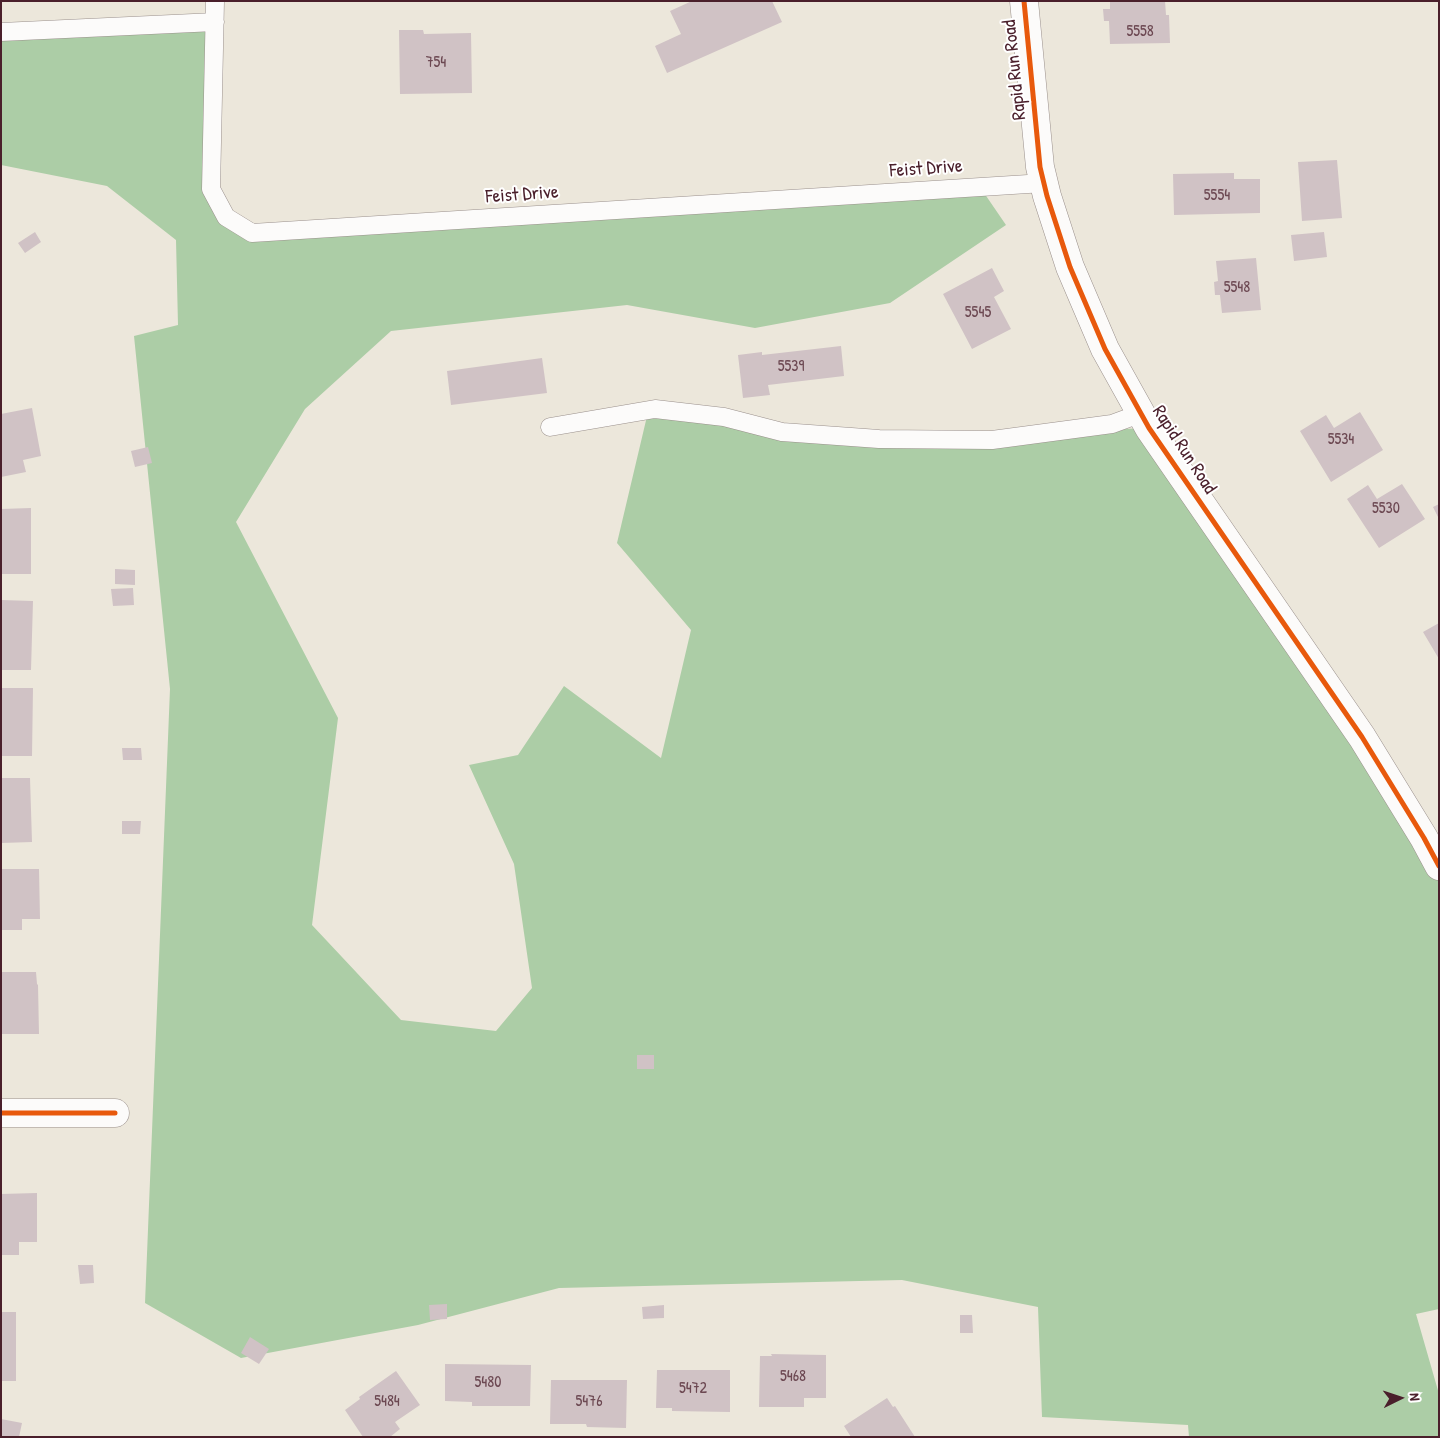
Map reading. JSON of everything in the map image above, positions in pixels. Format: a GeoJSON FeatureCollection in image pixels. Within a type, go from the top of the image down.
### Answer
{"type":"FeatureCollection","features":[{"type":"Feature","properties":{"kind":"street","name":"Rapid Run Road"},"geometry":{"type":"LineString","coordinates":[[1024,1],[1040,167],[1070,267],[1106,349],[1149,428],[1362,738],[1424,838],[1439,866]]}},
{"type":"Feature","properties":{"kind":"street"},"geometry":{"type":"LineString","coordinates":[[1,1113],[115,1113]]}},
{"type":"Feature","properties":{"kind":"lane","name":"Feist Drive"},"geometry":{"type":"LineString","coordinates":[[215,1],[211,189],[226,217],[252,233],[1044,183]]}},
{"type":"Feature","properties":{"kind":"lane"},"geometry":{"type":"LineString","coordinates":[[1,32],[215,22]]}},
{"type":"Feature","properties":{"kind":"lane"},"geometry":{"type":"LineString","coordinates":[[550,427],[655,409],[724,417],[782,432],[879,439],[992,440],[1112,424],[1142,414]]}},
{"type":"Feature","properties":{"kind":"green space"},"geometry":{"type":"Polygon","coordinates":[[[215,22],[211,189],[252,233],[980,187],[1006,225],[890,303],[755,328],[627,305],[391,331],[305,409],[236,522],[338,718],[312,925],[401,1020],[496,1031],[532,988],[514,864],[469,765],[518,755],[564,686],[661,758],[691,630],[617,543],[648,412],[910,437],[1149,428],[1439,866],[1439,1309],[1416,1314],[1439,1394],[1439,1437],[1189,1437],[1188,1425],[1042,1417],[1038,1307],[902,1280],[559,1288],[418,1325],[241,1358],[145,1303],[170,689],[134,336],[178,325],[176,240],[107,186],[1,165],[1,32],[215,22]]]}},
{"type":"Feature","properties":{"kind":"building"},"geometry":{"type":"Polygon","coordinates":[[[692,1],[772,1],[782,22],[667,73],[655,46],[681,34],[670,11],[692,1]]]}},
{"type":"Feature","properties":{"kind":"building"},"geometry":{"type":"Polygon","coordinates":[[[1110,1],[1165,1],[1166,15],[1169,15],[1170,43],[1110,44],[1109,21],[1104,21],[1103,9],[1110,9],[1110,1]]]}},
{"type":"Feature","properties":{"kind":"building"},"geometry":{"type":"Polygon","coordinates":[[[399,30],[423,30],[424,34],[471,33],[472,93],[400,94],[399,30]]]}},
{"type":"Feature","properties":{"kind":"building"},"geometry":{"type":"Polygon","coordinates":[[[1337,160],[1342,218],[1302,221],[1298,162],[1337,160]]]}},
{"type":"Feature","properties":{"kind":"building"},"geometry":{"type":"Polygon","coordinates":[[[1234,173],[1234,179],[1260,179],[1260,213],[1174,215],[1173,174],[1234,173]]]}},
{"type":"Feature","properties":{"kind":"building"},"geometry":{"type":"Polygon","coordinates":[[[35,232],[41,242],[25,253],[18,243],[35,232]]]}},
{"type":"Feature","properties":{"kind":"building"},"geometry":{"type":"Polygon","coordinates":[[[1324,232],[1327,257],[1294,261],[1291,235],[1324,232]]]}},
{"type":"Feature","properties":{"kind":"building"},"geometry":{"type":"Polygon","coordinates":[[[1256,258],[1261,310],[1222,313],[1220,295],[1215,295],[1214,282],[1218,281],[1216,261],[1256,258]]]}},
{"type":"Feature","properties":{"kind":"building"},"geometry":{"type":"Polygon","coordinates":[[[992,268],[1004,291],[994,297],[1011,329],[972,349],[943,294],[992,268]]]}},
{"type":"Feature","properties":{"kind":"building"},"geometry":{"type":"Polygon","coordinates":[[[841,346],[844,376],[768,385],[770,395],[743,398],[738,355],[762,352],[762,355],[841,346]]]}},
{"type":"Feature","properties":{"kind":"building"},"geometry":{"type":"Polygon","coordinates":[[[542,358],[547,393],[451,405],[447,371],[542,358]]]}},
{"type":"Feature","properties":{"kind":"building"},"geometry":{"type":"Polygon","coordinates":[[[32,408],[41,456],[23,460],[26,472],[1,477],[1,414],[32,408]]]}},
{"type":"Feature","properties":{"kind":"building"},"geometry":{"type":"Polygon","coordinates":[[[1360,412],[1383,450],[1331,482],[1300,431],[1326,415],[1334,428],[1360,412]]]}},
{"type":"Feature","properties":{"kind":"building"},"geometry":{"type":"Polygon","coordinates":[[[148,447],[152,463],[135,467],[131,451],[148,447]]]}},
{"type":"Feature","properties":{"kind":"building"},"geometry":{"type":"Polygon","coordinates":[[[1402,484],[1425,519],[1379,548],[1347,499],[1368,485],[1377,499],[1402,484]]]}},
{"type":"Feature","properties":{"kind":"building"},"geometry":{"type":"Polygon","coordinates":[[[1439,504],[1439,519],[1433,507],[1439,504]]]}},
{"type":"Feature","properties":{"kind":"building"},"geometry":{"type":"Polygon","coordinates":[[[31,508],[31,574],[1,574],[1,509],[31,508]]]}},
{"type":"Feature","properties":{"kind":"building"},"geometry":{"type":"Polygon","coordinates":[[[115,569],[135,570],[135,585],[115,584],[115,569]]]}},
{"type":"Feature","properties":{"kind":"building"},"geometry":{"type":"Polygon","coordinates":[[[133,588],[134,605],[113,606],[111,589],[133,588]]]}},
{"type":"Feature","properties":{"kind":"building"},"geometry":{"type":"Polygon","coordinates":[[[1,600],[33,601],[31,670],[1,670],[1,600]]]}},
{"type":"Feature","properties":{"kind":"building"},"geometry":{"type":"Polygon","coordinates":[[[1439,623],[1439,659],[1423,632],[1439,623]]]}},
{"type":"Feature","properties":{"kind":"building"},"geometry":{"type":"Polygon","coordinates":[[[1,688],[33,688],[32,756],[1,756],[1,688]]]}},
{"type":"Feature","properties":{"kind":"building"},"geometry":{"type":"Polygon","coordinates":[[[122,748],[141,748],[142,760],[123,760],[122,748]]]}},
{"type":"Feature","properties":{"kind":"building"},"geometry":{"type":"Polygon","coordinates":[[[1,778],[30,778],[32,842],[1,843],[1,778]]]}},
{"type":"Feature","properties":{"kind":"building"},"geometry":{"type":"Polygon","coordinates":[[[122,821],[141,821],[140,834],[122,834],[122,821]]]}},
{"type":"Feature","properties":{"kind":"building"},"geometry":{"type":"Polygon","coordinates":[[[1,869],[39,869],[40,919],[22,919],[22,930],[1,930],[1,869]]]}},
{"type":"Feature","properties":{"kind":"building"},"geometry":{"type":"Polygon","coordinates":[[[1,972],[36,972],[39,1034],[1,1034],[1,972]]]}},
{"type":"Feature","properties":{"kind":"building"},"geometry":{"type":"Polygon","coordinates":[[[637,1055],[654,1055],[654,1069],[637,1069],[637,1055]]]}},
{"type":"Feature","properties":{"kind":"building"},"geometry":{"type":"Polygon","coordinates":[[[37,1193],[37,1242],[19,1242],[19,1255],[1,1255],[1,1194],[37,1193]]]}},
{"type":"Feature","properties":{"kind":"building"},"geometry":{"type":"Polygon","coordinates":[[[78,1265],[93,1265],[94,1283],[80,1284],[78,1265]]]}},
{"type":"Feature","properties":{"kind":"building"},"geometry":{"type":"Polygon","coordinates":[[[447,1304],[447,1319],[430,1320],[429,1305],[447,1304]]]}},
{"type":"Feature","properties":{"kind":"building"},"geometry":{"type":"Polygon","coordinates":[[[664,1305],[664,1318],[643,1319],[642,1307],[664,1305]]]}},
{"type":"Feature","properties":{"kind":"building"},"geometry":{"type":"Polygon","coordinates":[[[1,1312],[16,1312],[16,1381],[1,1381],[1,1312]]]}},
{"type":"Feature","properties":{"kind":"building"},"geometry":{"type":"Polygon","coordinates":[[[960,1315],[972,1315],[973,1333],[960,1333],[960,1315]]]}},
{"type":"Feature","properties":{"kind":"building"},"geometry":{"type":"Polygon","coordinates":[[[250,1337],[269,1349],[259,1364],[241,1353],[250,1337]]]}},
{"type":"Feature","properties":{"kind":"building"},"geometry":{"type":"Polygon","coordinates":[[[771,1354],[826,1355],[826,1398],[804,1398],[804,1407],[759,1407],[760,1356],[772,1356],[771,1354]]]}},
{"type":"Feature","properties":{"kind":"building"},"geometry":{"type":"Polygon","coordinates":[[[445,1364],[531,1365],[530,1406],[472,1406],[472,1402],[445,1401],[445,1364]]]}},
{"type":"Feature","properties":{"kind":"building"},"geometry":{"type":"Polygon","coordinates":[[[657,1370],[730,1370],[730,1412],[672,1411],[672,1408],[656,1408],[657,1370]]]}},
{"type":"Feature","properties":{"kind":"building"},"geometry":{"type":"Polygon","coordinates":[[[396,1371],[420,1405],[395,1422],[400,1429],[390,1437],[363,1437],[345,1410],[360,1399],[359,1397],[396,1371]]]}},
{"type":"Feature","properties":{"kind":"building"},"geometry":{"type":"Polygon","coordinates":[[[551,1380],[627,1380],[626,1428],[587,1427],[586,1424],[550,1424],[551,1380]]]}},
{"type":"Feature","properties":{"kind":"building"},"geometry":{"type":"Polygon","coordinates":[[[887,1398],[893,1407],[895,1406],[915,1437],[851,1437],[844,1426],[887,1398]]]}},
{"type":"Feature","properties":{"kind":"building"},"geometry":{"type":"Polygon","coordinates":[[[1,1419],[22,1423],[19,1437],[1,1437],[1,1419]]]}},
{"type":"Feature","properties":{"kind":"cycle path"},"geometry":{"type":"LineString","coordinates":[[1024,1],[1040,167],[1047,196],[1070,267],[1105,349],[1149,428],[1362,737],[1439,866]]}},
{"type":"Feature","properties":{"kind":"cycle path"},"geometry":{"type":"LineString","coordinates":[[1,1113],[115,1113]]}}]}
